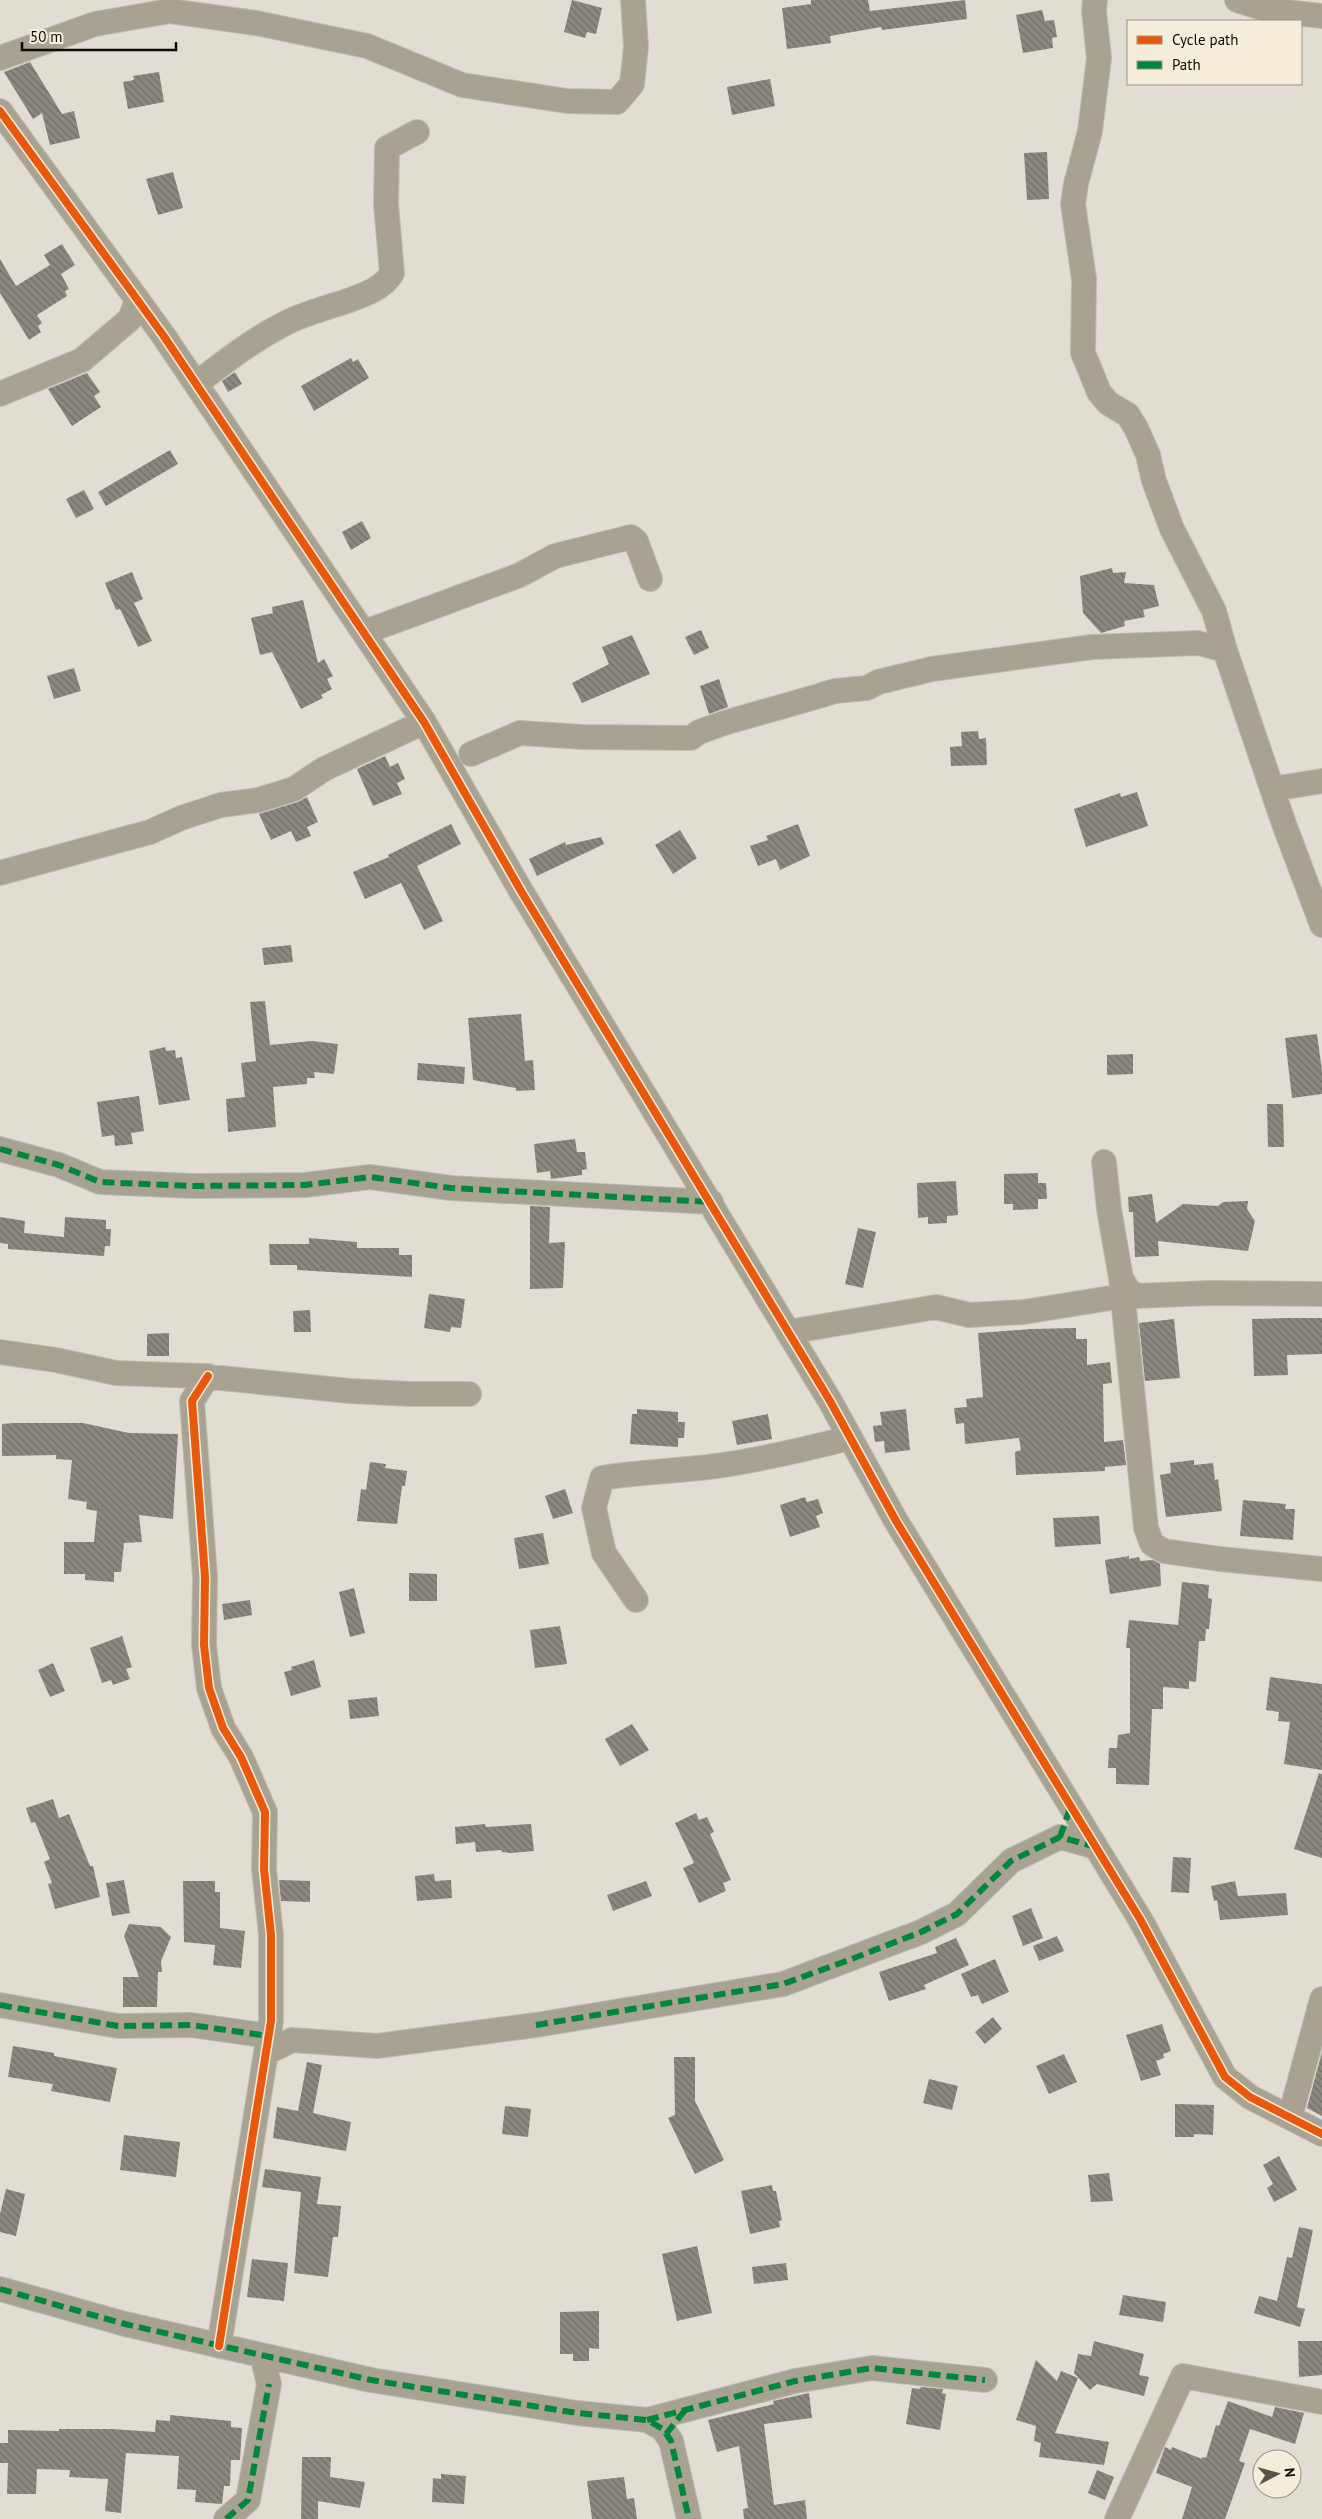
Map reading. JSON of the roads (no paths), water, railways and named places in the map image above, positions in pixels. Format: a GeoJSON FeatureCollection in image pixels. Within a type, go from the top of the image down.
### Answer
{"type":"FeatureCollection","features":[{"type":"Feature","properties":{"kind":"street"},"geometry":{"type":"LineString","coordinates":[[0,58],[95,24],[170,11],[256,23],[367,46],[462,85],[567,101],[616,102],[632,84],[636,47],[633,0]]}},
{"type":"Feature","properties":{"kind":"street"},"geometry":{"type":"LineString","coordinates":[[1096,0],[1094,11],[1099,58],[1090,131],[1076,184],[1073,204],[1084,279],[1083,353],[1099,392],[1108,403],[1128,415],[1136,428],[1148,454],[1154,481],[1172,529],[1202,583],[1214,610],[1272,789],[1322,925]]}},
{"type":"Feature","properties":{"kind":"street"},"geometry":{"type":"LineString","coordinates":[[1238,0],[1269,10],[1322,16]]}},
{"type":"Feature","properties":{"kind":"street"},"geometry":{"type":"LineString","coordinates":[[0,112],[139,312],[196,384],[424,722],[521,890],[805,1359],[896,1521],[1140,1919],[1225,2076],[1250,2097],[1322,2134]]}},
{"type":"Feature","properties":{"kind":"street"},"geometry":{"type":"LineString","coordinates":[[196,384],[221,364],[286,323],[356,298],[381,286],[388,280],[392,273],[386,204],[387,148],[416,132]]}},
{"type":"Feature","properties":{"kind":"street"},"geometry":{"type":"LineString","coordinates":[[0,394],[82,360],[139,312]]}},
{"type":"Feature","properties":{"kind":"street"},"geometry":{"type":"LineString","coordinates":[[365,632],[520,575],[555,556],[631,537],[636,541],[650,579]]}},
{"type":"Feature","properties":{"kind":"street"},"geometry":{"type":"LineString","coordinates":[[470,754],[520,733],[583,737],[691,738],[699,732],[724,723],[835,691],[867,688],[878,682],[932,669],[1092,647],[1223,642]]}},
{"type":"Feature","properties":{"kind":"street"},"geometry":{"type":"LineString","coordinates":[[0,873],[150,832],[181,818],[220,805],[260,800],[294,789],[324,769],[424,722]]}},
{"type":"Feature","properties":{"kind":"street"},"geometry":{"type":"LineString","coordinates":[[1272,789],[1322,781]]}},
{"type":"Feature","properties":{"kind":"street"},"geometry":{"type":"LineString","coordinates":[[0,1149],[59,1166],[100,1182],[193,1186],[305,1185],[370,1177],[451,1188],[710,1202]]}},
{"type":"Feature","properties":{"kind":"street"},"geometry":{"type":"LineString","coordinates":[[1104,1162],[1109,1209],[1127,1290],[1146,1528],[1152,1544],[1164,1551],[1201,1557],[1322,1569]]}},
{"type":"Feature","properties":{"kind":"street"},"geometry":{"type":"LineString","coordinates":[[788,1332],[936,1307],[969,1315],[1024,1312],[1127,1290],[1322,1294]]}},
{"type":"Feature","properties":{"kind":"street"},"geometry":{"type":"LineString","coordinates":[[805,1359],[808,1340],[821,1326]]}},
{"type":"Feature","properties":{"kind":"street"},"geometry":{"type":"LineString","coordinates":[[0,1352],[56,1360],[116,1373],[208,1376],[350,1391],[469,1394]]}},
{"type":"Feature","properties":{"kind":"street"},"geometry":{"type":"LineString","coordinates":[[179,1375],[192,1401],[205,1577],[204,1645],[209,1688],[222,1728],[241,1757],[265,1812],[264,1869],[271,1935],[269,2037],[220,2346]]}},
{"type":"Feature","properties":{"kind":"street"},"geometry":{"type":"LineString","coordinates":[[192,1401],[208,1376]]}},
{"type":"Feature","properties":{"kind":"street"},"geometry":{"type":"LineString","coordinates":[[636,1600],[604,1553],[594,1508],[602,1478],[644,1471],[714,1466],[790,1453],[850,1438]]}},
{"type":"Feature","properties":{"kind":"street"},"geometry":{"type":"LineString","coordinates":[[1060,1837],[1071,1806]]}},
{"type":"Feature","properties":{"kind":"street"},"geometry":{"type":"LineString","coordinates":[[0,2005],[118,2026],[191,2025],[292,2040],[377,2046],[536,2025],[783,1984],[922,1932],[957,1914],[1011,1862],[1060,1837],[1096,1847]]}},
{"type":"Feature","properties":{"kind":"street"},"geometry":{"type":"LineString","coordinates":[[1290,2117],[1322,1999]]}},
{"type":"Feature","properties":{"kind":"street"},"geometry":{"type":"LineString","coordinates":[[0,2289],[124,2324],[371,2380],[577,2413],[647,2420],[795,2381],[872,2368],[985,2380]]}},
{"type":"Feature","properties":{"kind":"street"},"geometry":{"type":"LineString","coordinates":[[226,2519],[248,2500],[269,2384],[262,2355]]}},
{"type":"Feature","properties":{"kind":"street"},"geometry":{"type":"LineString","coordinates":[[269,2384],[297,2363]]}},
{"type":"Feature","properties":{"kind":"street"},"geometry":{"type":"LineString","coordinates":[[1117,2519],[1183,2376],[1322,2402]]}},
{"type":"Feature","properties":{"kind":"street"},"geometry":{"type":"LineString","coordinates":[[666,2434],[686,2409]]}},
{"type":"Feature","properties":{"kind":"street"},"geometry":{"type":"LineString","coordinates":[[647,2420],[663,2429],[671,2441],[689,2519]]}}]}
